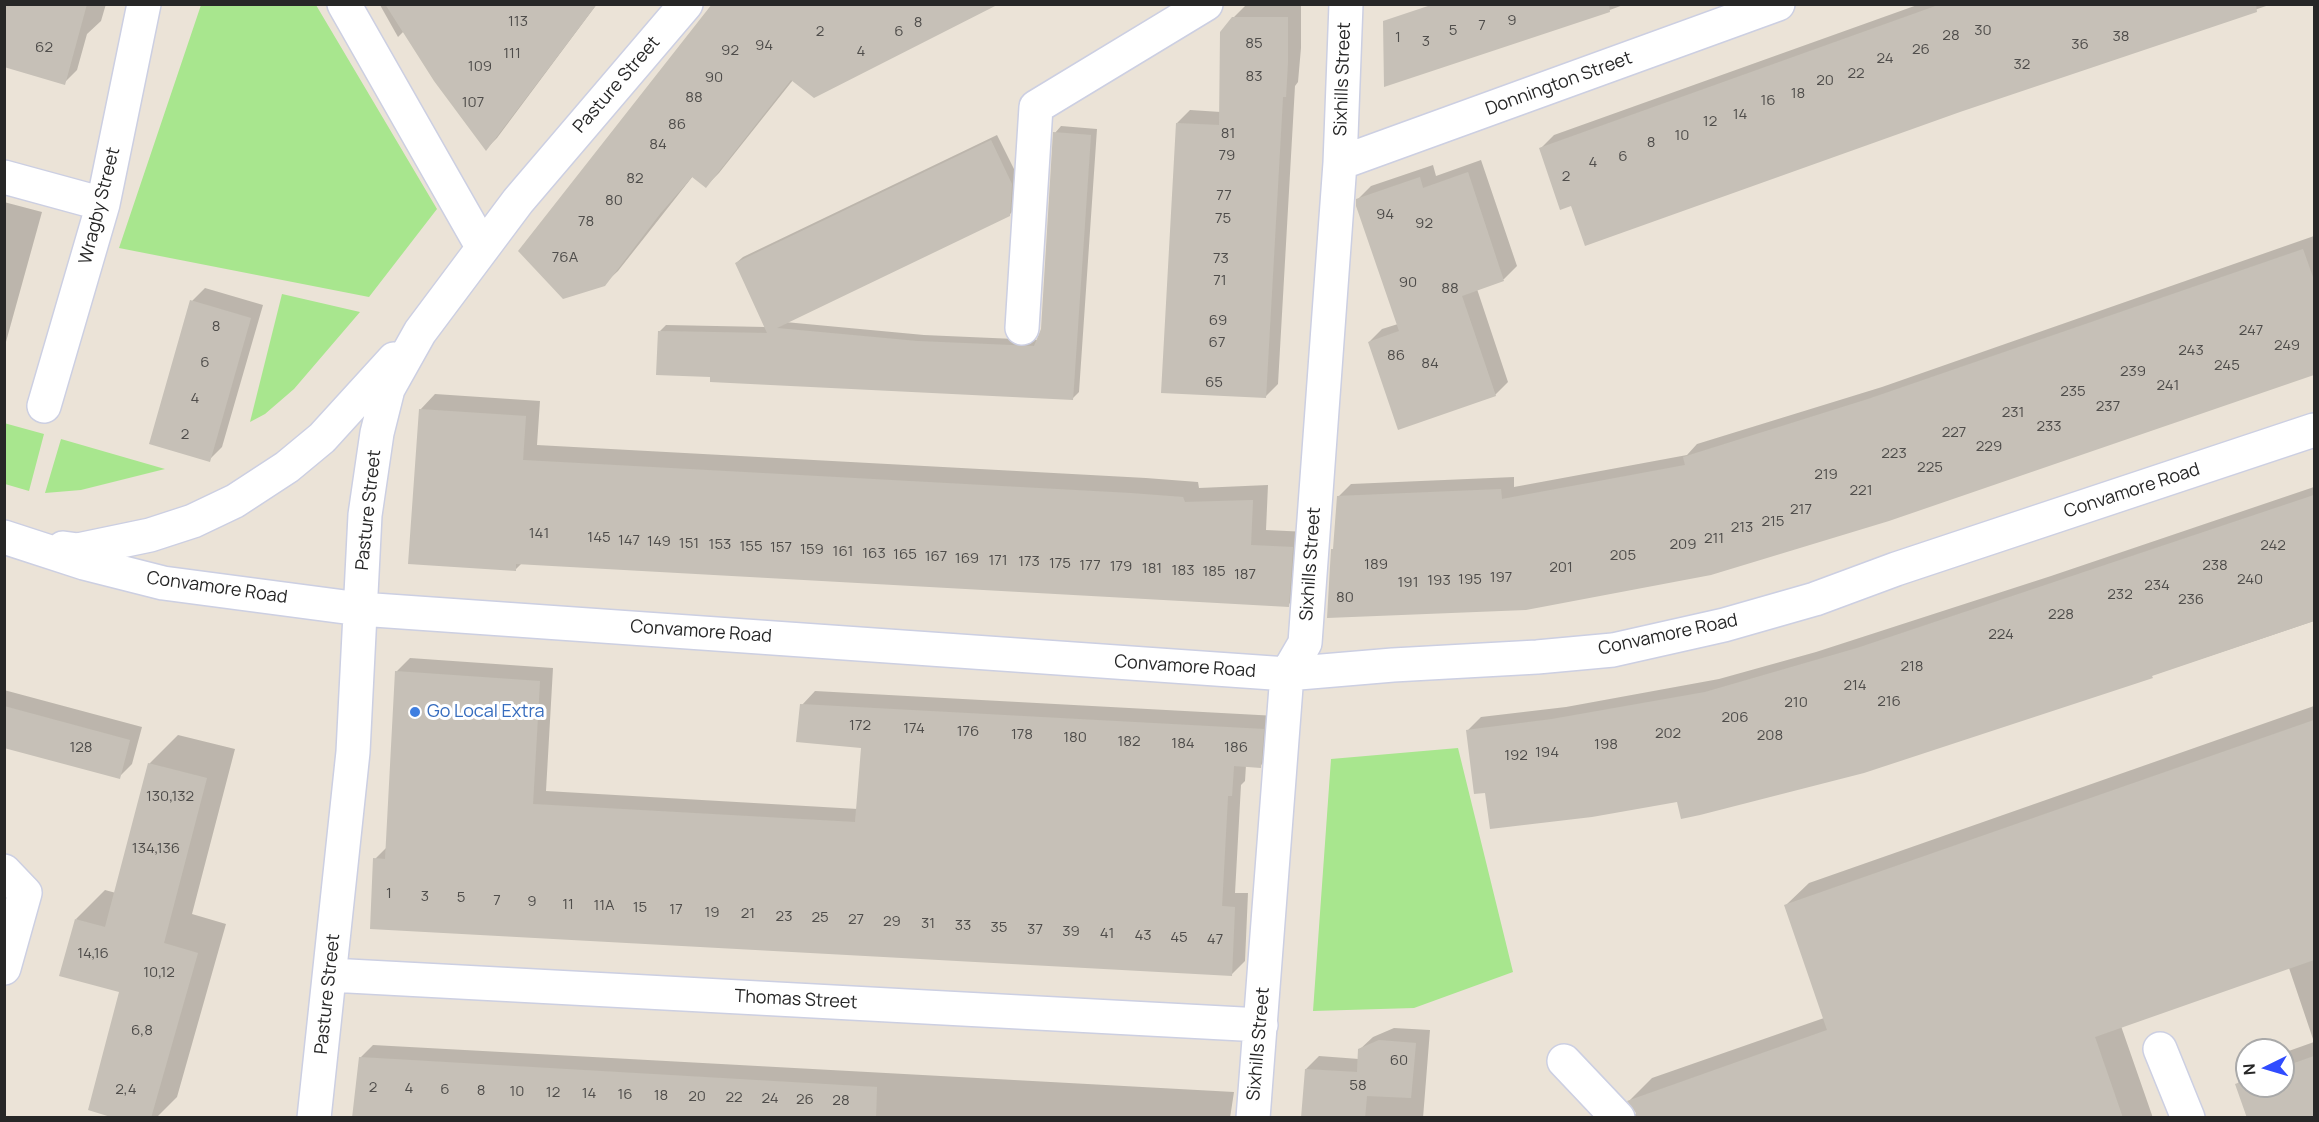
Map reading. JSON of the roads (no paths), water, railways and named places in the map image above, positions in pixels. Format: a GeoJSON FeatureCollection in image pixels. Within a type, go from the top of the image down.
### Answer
{"type":"FeatureCollection","features":[{"type":"Feature","properties":{"kind":"street","name":"Wragby Street"},"geometry":{"type":"LineString","coordinates":[[44,406],[103,204],[144,4]]}},
{"type":"Feature","properties":{"kind":"street"},"geometry":{"type":"LineString","coordinates":[[344,4],[483,248]]}},
{"type":"Feature","properties":{"kind":"street","name":"Pasture Street"},"geometry":{"type":"LineString","coordinates":[[314,1118],[352,752],[365,515],[377,433],[388,389],[420,332],[518,201],[686,4]]}},
{"type":"Feature","properties":{"kind":"street"},"geometry":{"type":"LineString","coordinates":[[1022,328],[1036,106],[1206,4]]}},
{"type":"Feature","properties":{"kind":"street","name":"Sixhills Street"},"geometry":{"type":"LineString","coordinates":[[1253,1118],[1287,674],[1305,643],[1340,163],[1346,4]]}},
{"type":"Feature","properties":{"kind":"street","name":"Donnington Street"},"geometry":{"type":"LineString","coordinates":[[1340,163],[1778,4]]}},
{"type":"Feature","properties":{"kind":"street"},"geometry":{"type":"LineString","coordinates":[[4,177],[103,204]]}},
{"type":"Feature","properties":{"kind":"street","name":"Convamore Road"},"geometry":{"type":"LineString","coordinates":[[17,540],[78,550],[107,545],[150,535],[193,521],[235,501],[287,467],[322,438],[420,332]]}},
{"type":"Feature","properties":{"kind":"street","name":"Convamore Road"},"geometry":{"type":"LineString","coordinates":[[17,540],[84,563],[163,583],[360,609],[1287,674],[1613,650],[1724,625],[1815,599],[1896,569],[2314,430]]}},
{"type":"Feature","properties":{"kind":"street"},"geometry":{"type":"LineString","coordinates":[[4,871],[25,893],[4,968]]}},
{"type":"Feature","properties":{"kind":"street","name":"Thomas Street"},"geometry":{"type":"LineString","coordinates":[[330,975],[1261,1025]]}},
{"type":"Feature","properties":{"kind":"street"},"geometry":{"type":"LineString","coordinates":[[2160,1049],[2188,1118]]}},
{"type":"Feature","properties":{"kind":"street"},"geometry":{"type":"LineString","coordinates":[[1564,1061],[1618,1118]]}},
{"type":"Feature","properties":{"kind":"place","name":"Go Local Extra"},"geometry":{"type":"Point","coordinates":[415,712]}}]}
